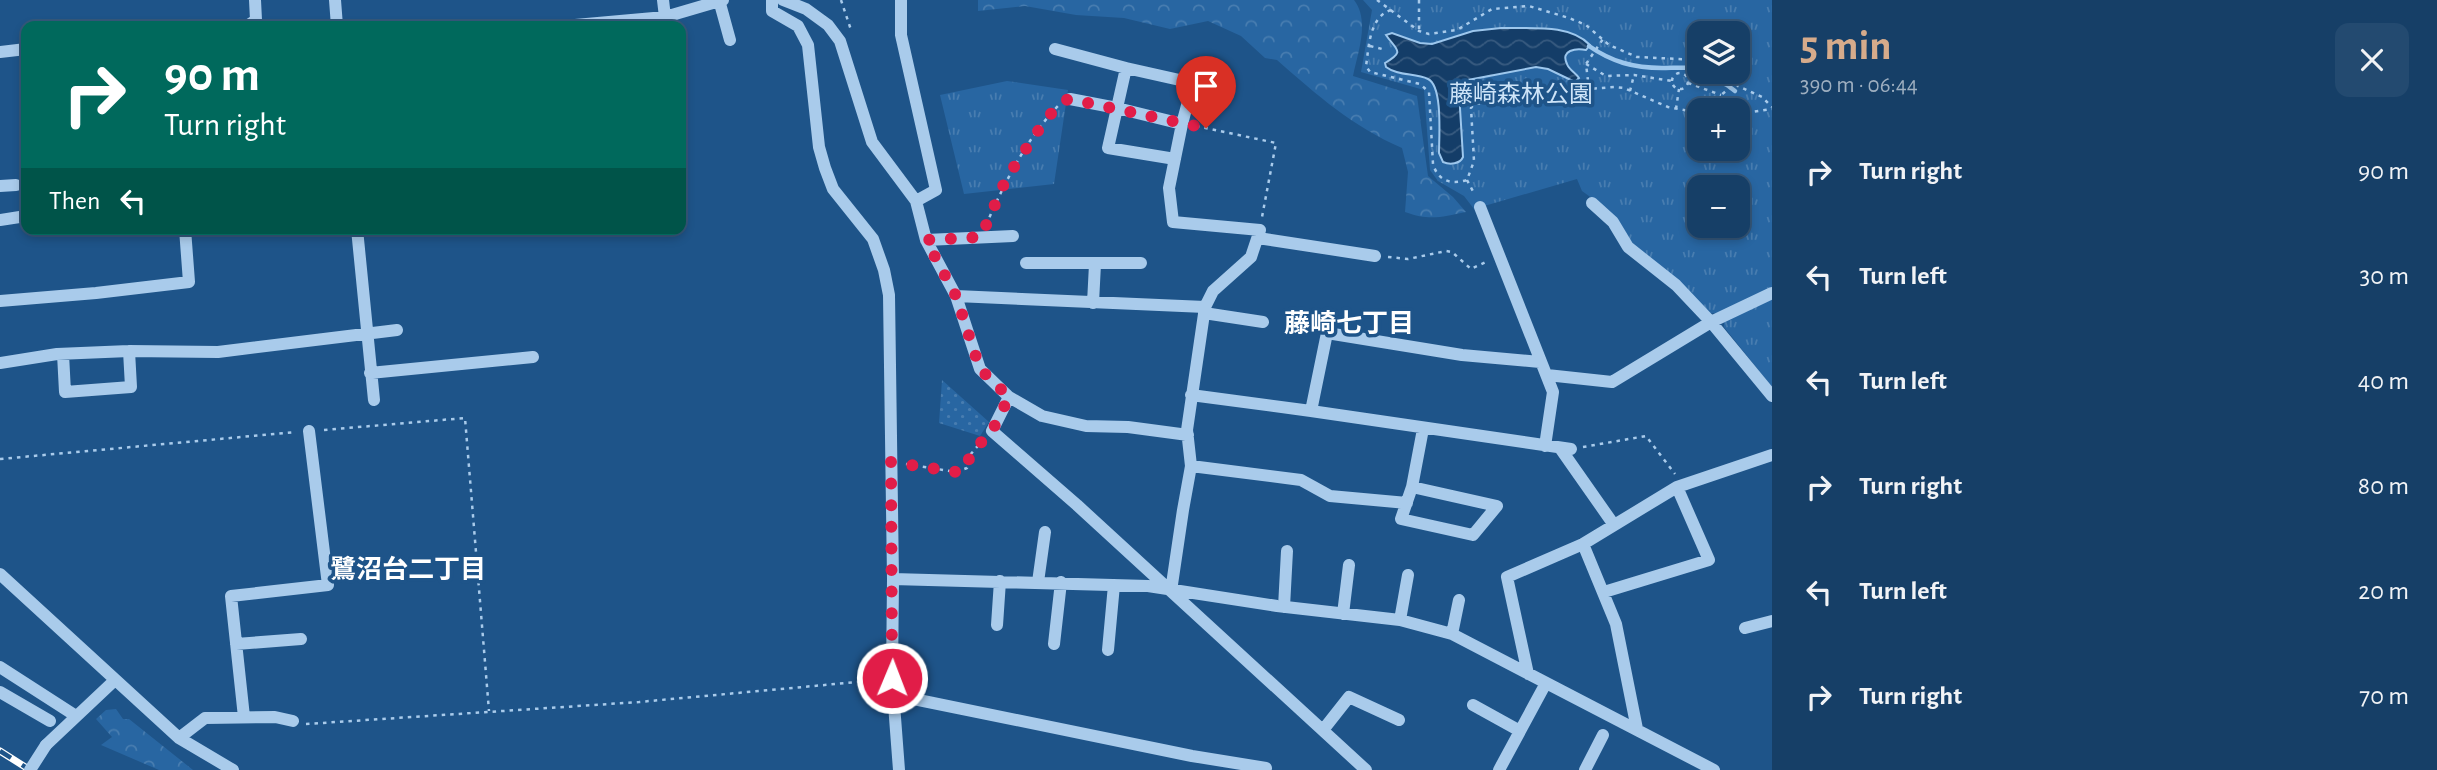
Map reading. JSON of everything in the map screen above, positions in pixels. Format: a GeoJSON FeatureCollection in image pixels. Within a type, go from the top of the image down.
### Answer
{"type":"FeatureCollection","features":[{"type":"Feature","properties":{"kind":"street"},"geometry":{"type":"LineString","coordinates":[[254,21],[255,0]]}},
{"type":"Feature","properties":{"kind":"street"},"geometry":{"type":"LineString","coordinates":[[335,0],[337,21]]}},
{"type":"Feature","properties":{"kind":"street"},"geometry":{"type":"LineString","coordinates":[[663,0],[665,17]]}},
{"type":"Feature","properties":{"kind":"street"},"geometry":{"type":"LineString","coordinates":[[620,21],[665,17],[720,0],[730,40]]}},
{"type":"Feature","properties":{"kind":"street"},"geometry":{"type":"LineString","coordinates":[[772,0],[772,11],[797,26],[808,45],[819,146],[833,189],[873,239],[889,295],[892,678],[899,770]]}},
{"type":"Feature","properties":{"kind":"street"},"geometry":{"type":"LineString","coordinates":[[783,0],[806,9],[828,25],[840,41],[872,142],[916,201],[926,240],[956,296],[980,369],[1009,397],[1042,416],[1086,426],[1128,426],[1188,435]]}},
{"type":"Feature","properties":{"kind":"street"},"geometry":{"type":"LineString","coordinates":[[901,0],[901,35],[936,190],[916,201]]}},
{"type":"Feature","properties":{"kind":"street"},"geometry":{"type":"LineString","coordinates":[[1055,49],[1194,83],[1182,124],[1169,188],[1173,222],[1259,234],[1375,256]]}},
{"type":"Feature","properties":{"kind":"street"},"geometry":{"type":"LineString","coordinates":[[0,52],[21,50]]}},
{"type":"Feature","properties":{"kind":"street"},"geometry":{"type":"LineString","coordinates":[[1126,68],[1108,148],[1175,159]]}},
{"type":"Feature","properties":{"kind":"street"},"geometry":{"type":"LineString","coordinates":[[1070,99],[1182,124]]}},
{"type":"Feature","properties":{"kind":"street"},"geometry":{"type":"LineString","coordinates":[[0,186],[16,185]]}},
{"type":"Feature","properties":{"kind":"street"},"geometry":{"type":"LineString","coordinates":[[1592,203],[1613,222],[1628,247],[1693,300],[1772,396]]}},
{"type":"Feature","properties":{"kind":"street"},"geometry":{"type":"LineString","coordinates":[[1480,207],[1553,392],[1545,446]]}},
{"type":"Feature","properties":{"kind":"street"},"geometry":{"type":"LineString","coordinates":[[0,220],[21,217]]}},
{"type":"Feature","properties":{"kind":"street"},"geometry":{"type":"LineString","coordinates":[[1171,591],[1191,466],[1188,435],[1191,394],[1205,310],[1213,290],[1251,257],[1259,234]]}},
{"type":"Feature","properties":{"kind":"street"},"geometry":{"type":"LineString","coordinates":[[0,302],[189,282],[185,235]]}},
{"type":"Feature","properties":{"kind":"street"},"geometry":{"type":"LineString","coordinates":[[358,235],[374,400]]}},
{"type":"Feature","properties":{"kind":"street"},"geometry":{"type":"LineString","coordinates":[[926,240],[1013,236]]}},
{"type":"Feature","properties":{"kind":"street"},"geometry":{"type":"LineString","coordinates":[[1026,263],[1141,264]]}},
{"type":"Feature","properties":{"kind":"street"},"geometry":{"type":"LineString","coordinates":[[1093,303],[1095,264]]}},
{"type":"Feature","properties":{"kind":"street"},"geometry":{"type":"LineString","coordinates":[[1547,375],[1612,382],[1711,322],[1772,293]]}},
{"type":"Feature","properties":{"kind":"street"},"geometry":{"type":"LineString","coordinates":[[956,296],[1205,310],[1263,322]]}},
{"type":"Feature","properties":{"kind":"street"},"geometry":{"type":"LineString","coordinates":[[0,363],[63,354],[129,351],[218,352],[397,330]]}},
{"type":"Feature","properties":{"kind":"street"},"geometry":{"type":"LineString","coordinates":[[1311,411],[1327,333],[1462,355],[1540,362]]}},
{"type":"Feature","properties":{"kind":"street"},"geometry":{"type":"LineString","coordinates":[[63,354],[65,392],[131,387],[129,351]]}},
{"type":"Feature","properties":{"kind":"street"},"geometry":{"type":"LineString","coordinates":[[370,373],[533,358]]}},
{"type":"Feature","properties":{"kind":"street"},"geometry":{"type":"LineString","coordinates":[[1191,394],[1565,449],[1614,525]]}},
{"type":"Feature","properties":{"kind":"street"},"geometry":{"type":"LineString","coordinates":[[1009,397],[992,431],[1366,770]]}},
{"type":"Feature","properties":{"kind":"street"},"geometry":{"type":"LineString","coordinates":[[1412,487],[1497,506],[1472,535],[1401,519],[1412,487],[1423,429]]}},
{"type":"Feature","properties":{"kind":"street"},"geometry":{"type":"LineString","coordinates":[[244,717],[231,596],[328,585],[309,431]]}},
{"type":"Feature","properties":{"kind":"street"},"geometry":{"type":"LineString","coordinates":[[1528,674],[1507,577],[1583,544],[1680,486],[1770,460]]}},
{"type":"Feature","properties":{"kind":"street"},"geometry":{"type":"LineString","coordinates":[[1191,466],[1301,480],[1330,496],[1406,503]]}},
{"type":"Feature","properties":{"kind":"street"},"geometry":{"type":"LineString","coordinates":[[1604,592],[1710,559],[1680,486]]}},
{"type":"Feature","properties":{"kind":"street"},"geometry":{"type":"LineString","coordinates":[[1038,582],[1045,532]]}},
{"type":"Feature","properties":{"kind":"street"},"geometry":{"type":"LineString","coordinates":[[1583,544],[1616,624],[1637,729]]}},
{"type":"Feature","properties":{"kind":"street"},"geometry":{"type":"LineString","coordinates":[[1284,607],[1287,551]]}},
{"type":"Feature","properties":{"kind":"street"},"geometry":{"type":"LineString","coordinates":[[1343,614],[1349,565]]}},
{"type":"Feature","properties":{"kind":"street"},"geometry":{"type":"LineString","coordinates":[[0,574],[179,738],[233,770]]}},
{"type":"Feature","properties":{"kind":"street"},"geometry":{"type":"LineString","coordinates":[[1400,620],[1408,575]]}},
{"type":"Feature","properties":{"kind":"street"},"geometry":{"type":"LineString","coordinates":[[893,579],[1147,586],[1284,607],[1400,620],[1452,634],[1714,770]]}},
{"type":"Feature","properties":{"kind":"street"},"geometry":{"type":"LineString","coordinates":[[997,625],[1000,582]]}},
{"type":"Feature","properties":{"kind":"street"},"geometry":{"type":"LineString","coordinates":[[1054,644],[1061,582]]}},
{"type":"Feature","properties":{"kind":"street"},"geometry":{"type":"LineString","coordinates":[[1108,650],[1114,585]]}},
{"type":"Feature","properties":{"kind":"street"},"geometry":{"type":"LineString","coordinates":[[1452,634],[1459,600]]}},
{"type":"Feature","properties":{"kind":"street"},"geometry":{"type":"LineString","coordinates":[[1745,628],[1772,621]]}},
{"type":"Feature","properties":{"kind":"street"},"geometry":{"type":"LineString","coordinates":[[236,644],[301,639]]}},
{"type":"Feature","properties":{"kind":"street"},"geometry":{"type":"LineString","coordinates":[[0,667],[76,716]]}},
{"type":"Feature","properties":{"kind":"street"},"geometry":{"type":"LineString","coordinates":[[15,678],[2,694],[45,719],[55,702]]}},
{"type":"Feature","properties":{"kind":"street"},"geometry":{"type":"LineString","coordinates":[[30,770],[46,745],[115,680]]}},
{"type":"Feature","properties":{"kind":"street"},"geometry":{"type":"LineString","coordinates":[[1499,770],[1546,682]]}},
{"type":"Feature","properties":{"kind":"street"},"geometry":{"type":"LineString","coordinates":[[894,695],[1192,756],[1266,768]]}},
{"type":"Feature","properties":{"kind":"street"},"geometry":{"type":"LineString","coordinates":[[1323,730],[1349,697],[1399,720]]}},
{"type":"Feature","properties":{"kind":"street"},"geometry":{"type":"LineString","coordinates":[[1473,705],[1520,731]]}},
{"type":"Feature","properties":{"kind":"street"},"geometry":{"type":"LineString","coordinates":[[179,738],[205,718],[275,717],[293,721]]}},
{"type":"Feature","properties":{"kind":"street"},"geometry":{"type":"LineString","coordinates":[[1585,770],[1603,735]]}},
{"type":"Feature","properties":{"kind":"path"},"geometry":{"type":"LineString","coordinates":[[1377,0],[1419,31],[1429,34],[1457,30],[1492,9],[1517,6],[1544,10],[1586,25],[1609,45],[1637,57],[1687,59]]}},
{"type":"Feature","properties":{"kind":"path"},"geometry":{"type":"LineString","coordinates":[[1419,0],[1419,31]]}},
{"type":"Feature","properties":{"kind":"path"},"geometry":{"type":"LineString","coordinates":[[1391,10],[1380,14],[1375,21],[1366,66],[1370,72],[1420,84],[1429,92],[1435,171],[1442,180],[1452,183],[1467,180]]}},
{"type":"Feature","properties":{"kind":"path"},"geometry":{"type":"LineString","coordinates":[[1589,89],[1586,64],[1602,39]]}},
{"type":"Feature","properties":{"kind":"path"},"geometry":{"type":"LineString","coordinates":[[1370,46],[1386,50]]}},
{"type":"Feature","properties":{"kind":"path"},"geometry":{"type":"LineString","coordinates":[[1586,64],[1606,76],[1634,75],[1672,80]]}},
{"type":"Feature","properties":{"kind":"path"},"geometry":{"type":"LineString","coordinates":[[1672,80],[1677,74],[1687,76]]}},
{"type":"Feature","properties":{"kind":"path"},"geometry":{"type":"LineString","coordinates":[[1630,91],[1634,75]]}},
{"type":"Feature","properties":{"kind":"path"},"geometry":{"type":"LineString","coordinates":[[1672,80],[1674,86],[1679,89],[1685,88],[1687,84]]}},
{"type":"Feature","properties":{"kind":"path"},"geometry":{"type":"LineString","coordinates":[[1691,84],[1721,95]]}},
{"type":"Feature","properties":{"kind":"path"},"geometry":{"type":"LineString","coordinates":[[1720,98],[1735,84]]}},
{"type":"Feature","properties":{"kind":"path"},"geometry":{"type":"LineString","coordinates":[[1738,84],[1762,97],[1772,108]]}},
{"type":"Feature","properties":{"kind":"path"},"geometry":{"type":"LineString","coordinates":[[1480,207],[1467,180],[1475,161],[1471,108],[1474,104],[1521,99],[1537,102],[1589,89],[1614,87],[1687,111]]}},
{"type":"Feature","properties":{"kind":"path"},"geometry":{"type":"LineString","coordinates":[[1676,109],[1679,89]]}},
{"type":"Feature","properties":{"kind":"path"},"geometry":{"type":"LineString","coordinates":[[981,237],[1006,179],[1046,119],[1063,101],[1070,99]]}},
{"type":"Feature","properties":{"kind":"path"},"geometry":{"type":"LineString","coordinates":[[1750,112],[1772,108]]}},
{"type":"Feature","properties":{"kind":"path"},"geometry":{"type":"LineString","coordinates":[[1182,124],[1276,143],[1259,234]]}},
{"type":"Feature","properties":{"kind":"path"},"geometry":{"type":"LineString","coordinates":[[1375,256],[1408,259],[1446,251],[1452,252],[1471,269],[1500,255]]}},
{"type":"Feature","properties":{"kind":"path"},"geometry":{"type":"LineString","coordinates":[[891,462],[956,472],[967,468],[970,454],[992,431]]}},
{"type":"Feature","properties":{"kind":"path"},"geometry":{"type":"LineString","coordinates":[[1565,449],[1646,436],[1680,486]]}},
{"type":"Feature","properties":{"kind":"path"},"geometry":{"type":"LineString","coordinates":[[293,721],[310,725],[639,702],[892,678]]}},
{"type":"Feature","properties":{"kind":"green space"},"geometry":{"type":"Polygon","coordinates":[[[978,0],[1354,0],[1359,8],[1362,27],[1353,76],[1417,96],[1428,176],[1466,212],[1429,217],[1405,212],[1408,172],[1402,148],[1351,120],[1277,60],[1265,58],[1241,36],[1208,21],[1170,29],[1124,18],[1076,15],[1025,6],[978,11],[978,0]]]}},
{"type":"Feature","properties":{"kind":"green space","name":"藤崎森林公園"},"geometry":{"type":"Polygon","coordinates":[[[1363,0],[1772,0],[1772,287],[1732,308],[1707,313],[1642,255],[1603,206],[1582,191],[1577,179],[1474,209],[1464,196],[1438,181],[1430,170],[1424,90],[1361,72],[1372,10],[1363,0]]]}},
{"type":"Feature","properties":{"kind":"green space"},"geometry":{"type":"Polygon","coordinates":[[[1007,81],[1068,90],[1054,184],[964,194],[940,95],[1007,81]]]}},
{"type":"Feature","properties":{"kind":"green space"},"geometry":{"type":"Polygon","coordinates":[[[1772,297],[1772,387],[1724,327],[1724,321],[1772,297]]]}},
{"type":"Feature","properties":{"kind":"green space"},"geometry":{"type":"Polygon","coordinates":[[[942,380],[989,422],[980,436],[939,423],[942,380]]]}},
{"type":"Feature","properties":{"kind":"green space"},"geometry":{"type":"Polygon","coordinates":[[[116,709],[123,719],[129,719],[193,770],[159,770],[101,745],[112,737],[96,719],[106,710],[116,709]]]}},
{"type":"Feature","properties":{"kind":"water"},"geometry":{"type":"Polygon","coordinates":[[[1501,28],[1560,30],[1581,38],[1590,45],[1586,50],[1570,51],[1565,59],[1569,68],[1579,78],[1575,82],[1548,69],[1536,67],[1468,80],[1459,92],[1463,157],[1455,163],[1443,162],[1439,153],[1438,101],[1433,84],[1423,77],[1396,72],[1386,67],[1385,63],[1395,56],[1397,50],[1386,35],[1392,33],[1420,43],[1432,44],[1473,31],[1501,28]]]}},
{"type":"Feature","properties":{"kind":"waterway"},"geometry":{"type":"LineString","coordinates":[[1589,46],[1615,60],[1633,65],[1687,68]]}},
{"type":"Feature","properties":{"kind":"waterway"},"geometry":{"type":"LineString","coordinates":[[1725,84],[1735,91]]}},
{"type":"Feature","properties":{"kind":"railway"},"geometry":{"type":"LineString","coordinates":[[0,751],[30,770]]}},
{"type":"Feature","properties":{"kind":"district","name":"藤崎七丁目"},"geometry":{"type":"Point","coordinates":[1349,324]}},
{"type":"Feature","properties":{"kind":"district","name":"鷺沼台二丁目"},"geometry":{"type":"Point","coordinates":[408,570]}},
{"type":"Feature","properties":{"kind":"route"},"geometry":{"type":"LineString","coordinates":[[892,678],[891,462],[956,472],[967,468],[970,454],[992,431],[1009,397],[980,369],[956,296],[926,240],[981,237],[1006,179],[1046,119],[1063,101],[1070,99],[1206,128]]}}]}
